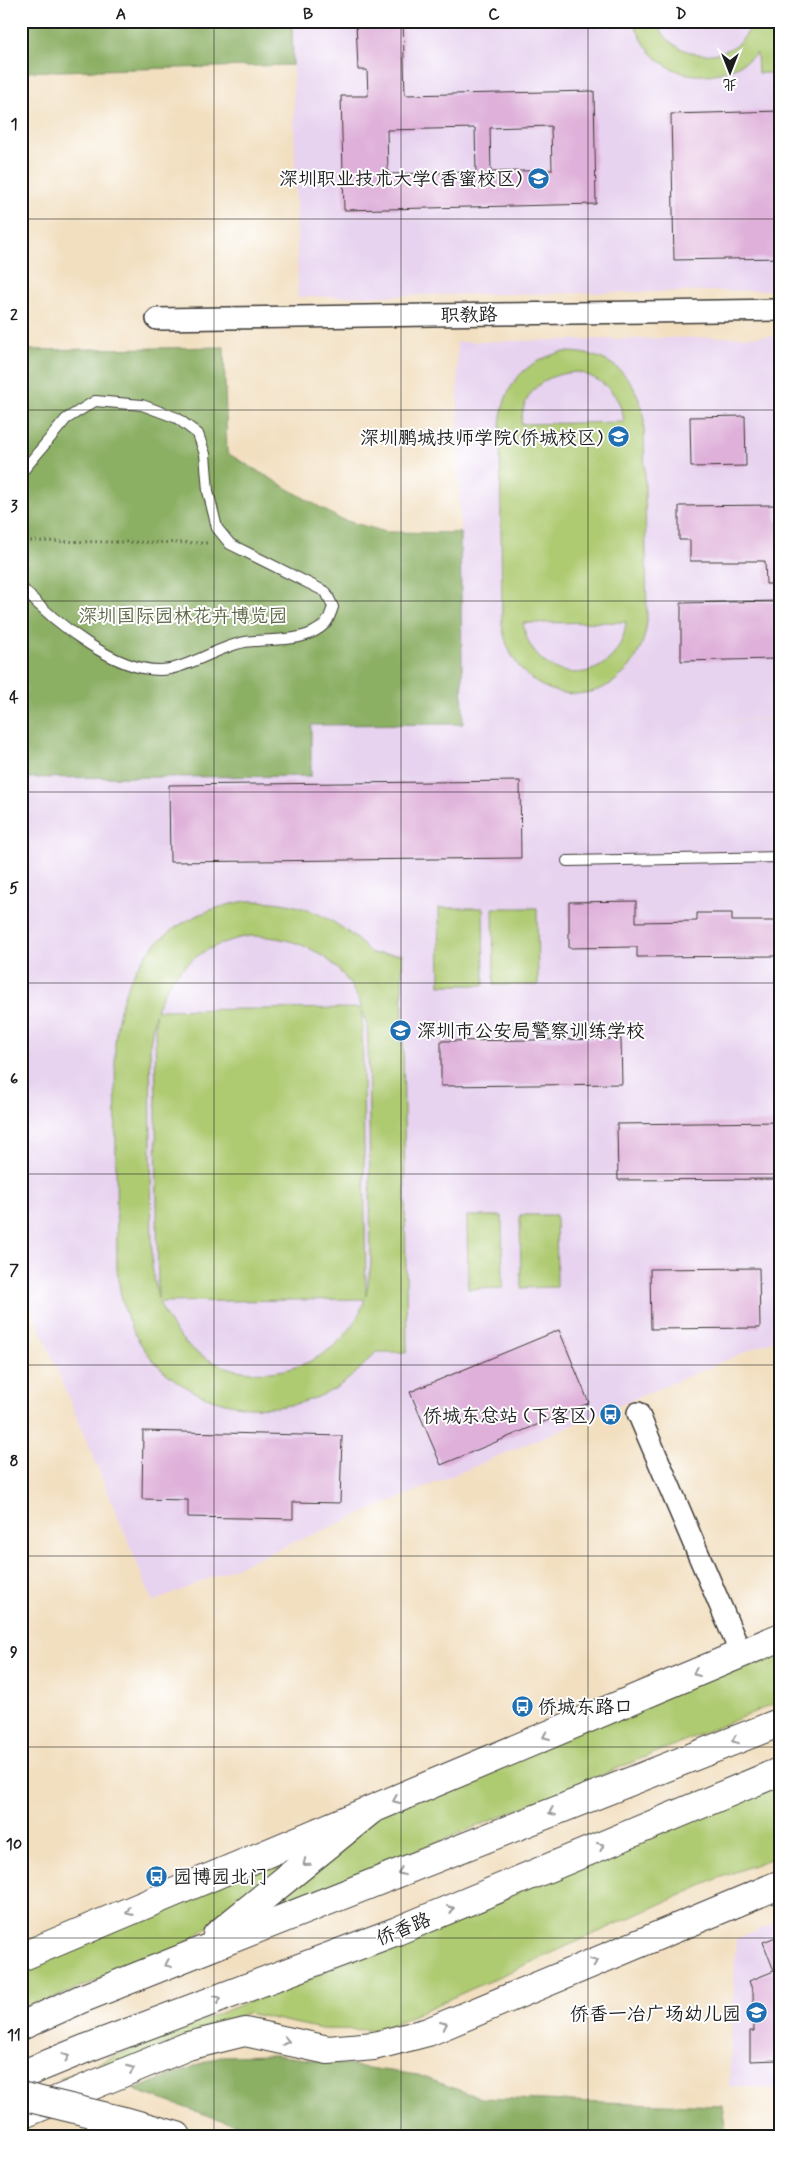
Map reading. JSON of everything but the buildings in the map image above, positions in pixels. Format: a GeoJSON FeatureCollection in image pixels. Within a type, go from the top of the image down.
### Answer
{"type":"FeatureCollection","features":[{"type":"Feature","properties":{"kind":"main road"},"geometry":{"type":"LineString","coordinates":[[21,1957],[781,1637]]}},
{"type":"Feature","properties":{"kind":"main road"},"geometry":{"type":"LineString","coordinates":[[21,2026],[81,1999],[196,1953],[781,1722]]}},
{"type":"Feature","properties":{"kind":"main road","name":"侨香路"},"geometry":{"type":"LineString","coordinates":[[21,2075],[397,1931],[781,1770]]}},
{"type":"Feature","properties":{"kind":"main road"},"geometry":{"type":"LineString","coordinates":[[196,1953],[371,1810]]}},
{"type":"Feature","properties":{"kind":"main road"},"geometry":{"type":"LineString","coordinates":[[21,2115],[188,2046],[245,2032],[328,2050],[374,2046],[428,2032],[781,1884]]}},
{"type":"Feature","properties":{"kind":"main road"},"geometry":{"type":"LineString","coordinates":[[21,2096],[177,2136]]}},
{"type":"Feature","properties":{"kind":"street","name":"职教路"},"geometry":{"type":"LineString","coordinates":[[158,319],[781,310]]}},
{"type":"Feature","properties":{"kind":"street"},"geometry":{"type":"LineString","coordinates":[[638,1413],[741,1654]]}},
{"type":"Feature","properties":{"kind":"lane"},"geometry":{"type":"LineString","coordinates":[[21,472],[66,419],[95,401],[142,405],[177,418],[198,434],[204,454],[208,491],[217,528],[230,544],[326,592],[333,607],[327,623],[312,633],[288,640],[244,642],[170,669],[144,669],[100,652],[39,607],[21,587]]}},
{"type":"Feature","properties":{"kind":"lane"},"geometry":{"type":"LineString","coordinates":[[567,861],[781,857]]}},
{"type":"Feature","properties":{"kind":"path"},"geometry":{"type":"LineString","coordinates":[[21,543],[26,541],[230,544]]}},
{"type":"Feature","properties":{"kind":"shaded area","name":"深圳职业技术大学(香蜜校区)"},"geometry":{"type":"Polygon","coordinates":[[[292,21],[781,21],[781,290],[298,297],[292,21]]]}},
{"type":"Feature","properties":{"kind":"shaded area","name":"深圳市公安局警察训练学校"},"geometry":{"type":"Polygon","coordinates":[[[781,336],[781,718],[709,720],[781,719],[781,1337],[153,1602],[21,1282],[21,778],[311,776],[310,725],[463,724],[457,342],[781,336]]]}},
{"type":"Feature","properties":{"kind":"shaded area","name":"侨香一冶广场幼儿园"},"geometry":{"type":"Polygon","coordinates":[[[781,1920],[781,2089],[729,2086],[736,1939],[781,1920]]]}},
{"type":"Feature","properties":{"kind":"green space"},"geometry":{"type":"Polygon","coordinates":[[[21,21],[292,21],[293,65],[21,72],[21,21]]]}},
{"type":"Feature","properties":{"kind":"green space"},"geometry":{"type":"Polygon","coordinates":[[[634,21],[656,21],[664,35],[676,46],[690,52],[705,54],[720,53],[733,46],[745,36],[753,21],[777,21],[778,73],[758,73],[757,53],[740,65],[722,72],[703,75],[686,73],[669,67],[655,56],[643,41],[634,21]]]}},
{"type":"Feature","properties":{"kind":"green space","name":"深圳国际园林花卉博览园"},"geometry":{"type":"Polygon","coordinates":[[[21,343],[28,350],[224,347],[227,453],[340,519],[386,532],[460,533],[463,724],[311,725],[311,776],[21,778],[21,343]]]}},
{"type":"Feature","properties":{"kind":"green space"},"geometry":{"type":"Polygon","coordinates":[[[562,352],[579,353],[607,361],[628,379],[641,405],[644,421],[647,622],[638,653],[622,676],[600,689],[575,694],[551,690],[529,677],[512,655],[502,624],[500,423],[506,396],[519,376],[527,368],[549,356],[562,352]],[[578,372],[555,376],[538,386],[526,402],[521,424],[624,422],[619,404],[610,389],[596,379],[578,372]],[[626,622],[523,623],[530,645],[542,661],[558,670],[576,673],[593,669],[609,660],[620,644],[626,622]]]}},
{"type":"Feature","properties":{"kind":"green space"},"geometry":{"type":"Polygon","coordinates":[[[246,901],[283,903],[300,907],[315,912],[344,929],[372,954],[402,954],[407,1352],[376,1352],[344,1383],[320,1396],[294,1404],[268,1407],[241,1406],[216,1400],[191,1390],[169,1375],[150,1357],[131,1326],[119,1285],[117,1268],[115,1044],[119,1015],[126,989],[152,947],[171,931],[192,918],[218,908],[246,901]],[[249,936],[233,940],[204,952],[181,970],[171,981],[156,1010],[362,1008],[354,990],[343,975],[318,953],[303,945],[268,937],[249,936]],[[362,1011],[366,1296],[371,1264],[368,1043],[367,1025],[362,1011]],[[155,1013],[150,1045],[152,1266],[158,1299],[155,1013]],[[365,1299],[159,1302],[171,1326],[189,1346],[212,1361],[237,1370],[264,1372],[290,1369],[314,1359],[336,1344],[353,1324],[365,1299]]]}},
{"type":"Feature","properties":{"kind":"green space"},"geometry":{"type":"Polygon","coordinates":[[[439,908],[483,908],[484,985],[440,985],[439,908]]]}},
{"type":"Feature","properties":{"kind":"green space"},"geometry":{"type":"Polygon","coordinates":[[[493,908],[537,908],[538,985],[494,985],[493,908]]]}},
{"type":"Feature","properties":{"kind":"green space"},"geometry":{"type":"Polygon","coordinates":[[[520,1215],[556,1215],[557,1287],[521,1288],[520,1215]]]}},
{"type":"Feature","properties":{"kind":"green space"},"geometry":{"type":"Polygon","coordinates":[[[467,1216],[502,1216],[503,1288],[468,1289],[467,1216]]]}},
{"type":"Feature","properties":{"kind":"green space"},"geometry":{"type":"Polygon","coordinates":[[[781,1646],[781,1701],[264,1914],[379,1807],[781,1646]]]}},
{"type":"Feature","properties":{"kind":"green space"},"geometry":{"type":"Polygon","coordinates":[[[781,1782],[781,1855],[719,1878],[380,2030],[322,2029],[247,2013],[71,2083],[60,2079],[781,1782]]]}},
{"type":"Feature","properties":{"kind":"green space"},"geometry":{"type":"Polygon","coordinates":[[[284,1855],[289,1862],[187,1943],[21,2012],[21,1960],[284,1855]]]}},
{"type":"Feature","properties":{"kind":"green space"},"geometry":{"type":"Polygon","coordinates":[[[276,2055],[418,2075],[481,2098],[722,2106],[727,2136],[282,2136],[215,2118],[134,2090],[220,2056],[276,2055]]]}},
{"type":"Feature","properties":{"kind":"place","name":"深圳职业技术大学(香蜜校区)"},"geometry":{"type":"Point","coordinates":[538,178]}},
{"type":"Feature","properties":{"kind":"place","name":"深圳鹏城技师学院(侨城校区)"},"geometry":{"type":"Point","coordinates":[619,437]}},
{"type":"Feature","properties":{"kind":"place","name":"深圳市公安局警察训练学校"},"geometry":{"type":"Point","coordinates":[401,1030]}},
{"type":"Feature","properties":{"kind":"place","name":"侨城东总站 (下客区)"},"geometry":{"type":"Point","coordinates":[611,1415]}},
{"type":"Feature","properties":{"kind":"place","name":"侨城东路口"},"geometry":{"type":"Point","coordinates":[522,1706]}},
{"type":"Feature","properties":{"kind":"place","name":"园博园北门"},"geometry":{"type":"Point","coordinates":[157,1876]}},
{"type":"Feature","properties":{"kind":"place","name":"侨香一冶广场幼儿园"},"geometry":{"type":"Point","coordinates":[757,2013]}}]}
